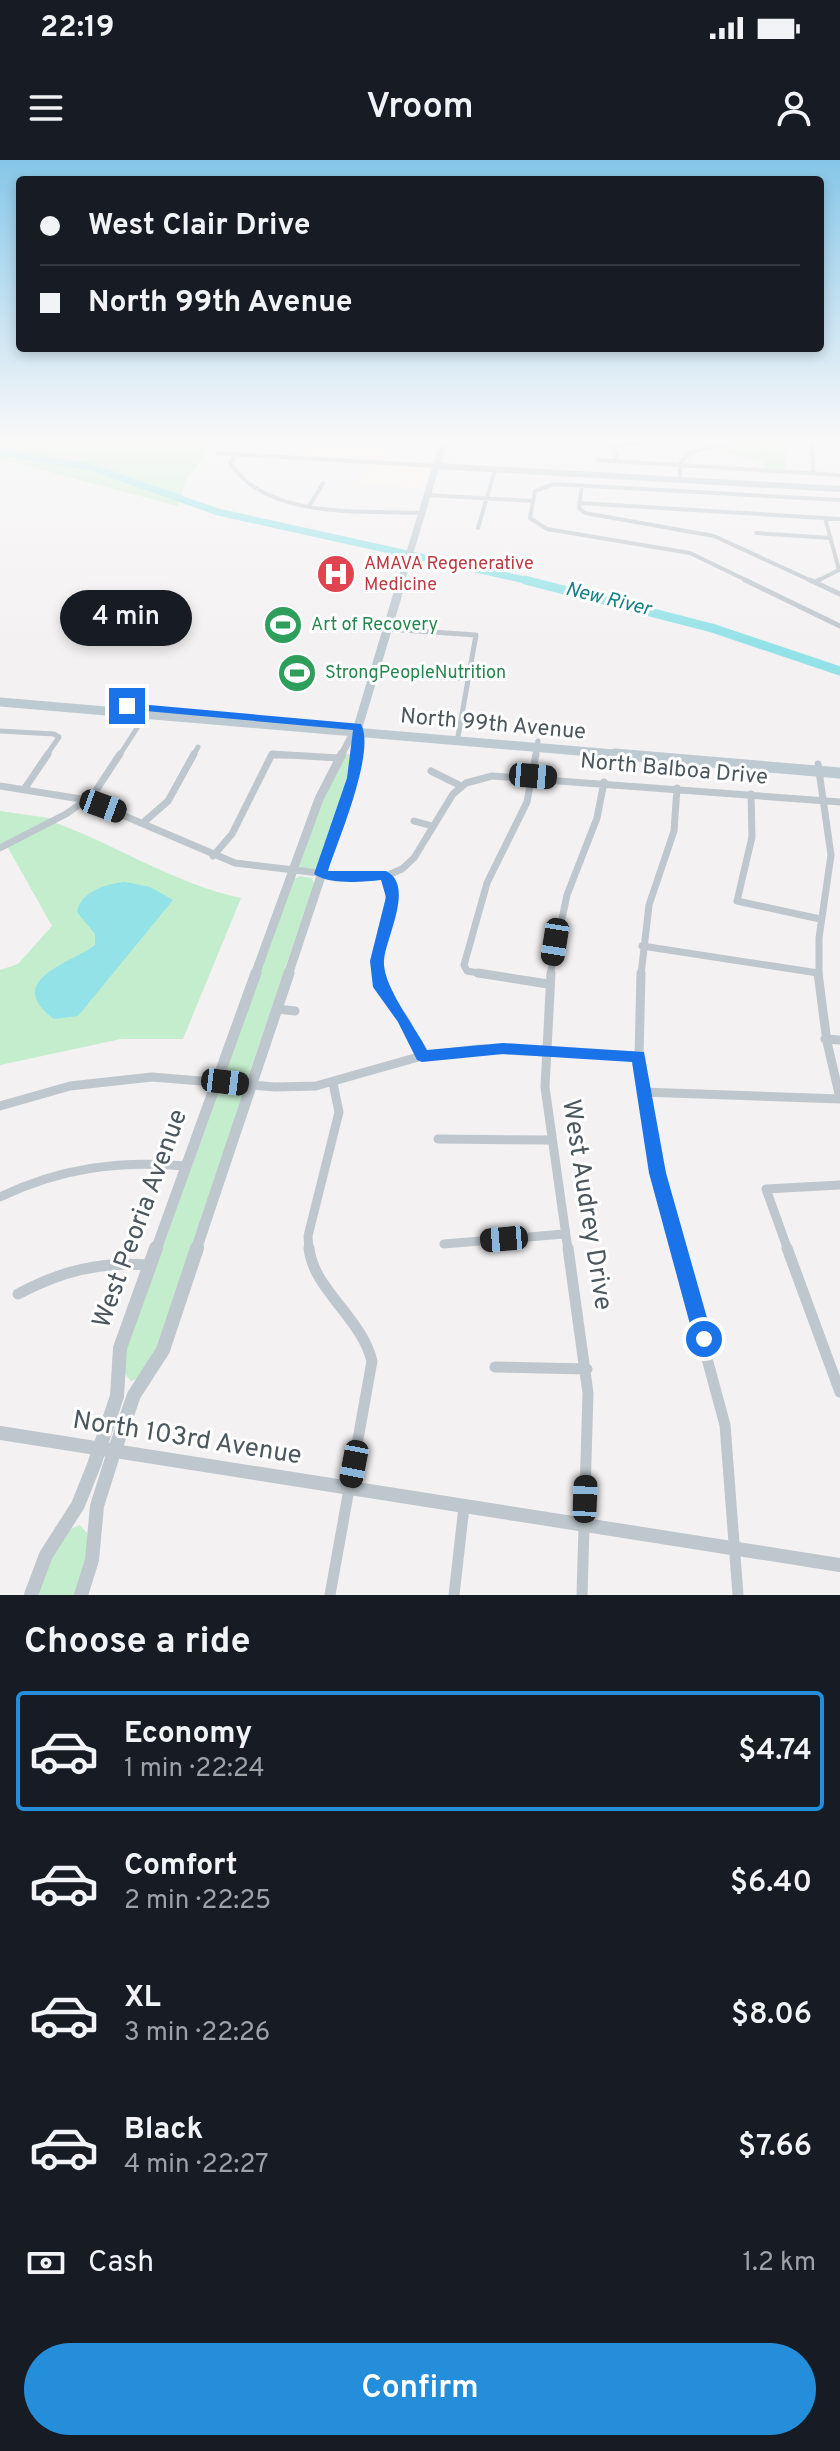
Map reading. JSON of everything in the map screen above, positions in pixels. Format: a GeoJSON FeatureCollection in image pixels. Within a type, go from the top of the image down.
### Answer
{"type":"FeatureCollection","features":[{"type":"Feature","properties":{"kind":"main road","name":"West Peoria Avenue"},"geometry":{"type":"LineString","coordinates":[[356,731],[423,510]]}},
{"type":"Feature","properties":{"kind":"main road","name":"North 99th Avenue"},"geometry":{"type":"LineString","coordinates":[[0,695],[148,712]]}},
{"type":"Feature","properties":{"kind":"main road","name":"North 99th Avenue"},"geometry":{"type":"LineString","coordinates":[[0,702],[819,768],[840,773]]}},
{"type":"Feature","properties":{"kind":"main road","name":"North 99th Avenue"},"geometry":{"type":"LineString","coordinates":[[819,768],[840,766]]}},
{"type":"Feature","properties":{"kind":"street"},"geometry":{"type":"LineString","coordinates":[[380,510],[422,513]]}},
{"type":"Feature","properties":{"kind":"street"},"geometry":{"type":"LineString","coordinates":[[478,528],[483,510]]}},
{"type":"Feature","properties":{"kind":"street"},"geometry":{"type":"LineString","coordinates":[[531,510],[530,518],[541,527],[690,553],[840,626]]}},
{"type":"Feature","properties":{"kind":"street"},"geometry":{"type":"LineString","coordinates":[[580,510],[588,515],[714,536],[840,594]]}},
{"type":"Feature","properties":{"kind":"street"},"geometry":{"type":"LineString","coordinates":[[695,510],[840,519]]}},
{"type":"Feature","properties":{"kind":"street"},"geometry":{"type":"LineString","coordinates":[[794,510],[796,516]]}},
{"type":"Feature","properties":{"kind":"street"},"geometry":{"type":"LineString","coordinates":[[815,582],[838,572],[825,518]]}},
{"type":"Feature","properties":{"kind":"street"},"geometry":{"type":"LineString","coordinates":[[756,533],[831,538]]}},
{"type":"Feature","properties":{"kind":"street"},"geometry":{"type":"LineString","coordinates":[[387,629],[476,635],[457,738]]}},
{"type":"Feature","properties":{"kind":"street"},"geometry":{"type":"LineString","coordinates":[[374,672],[469,679]]}},
{"type":"Feature","properties":{"kind":"street"},"geometry":{"type":"LineString","coordinates":[[0,848],[87,800],[105,779],[148,712]]}},
{"type":"Feature","properties":{"kind":"street"},"geometry":{"type":"LineString","coordinates":[[0,731],[54,734],[60,740],[25,788]]}},
{"type":"Feature","properties":{"kind":"street","name":"West Peoria Avenue"},"geometry":{"type":"LineString","coordinates":[[81,1595],[92,1560],[97,1506],[117,1396],[120,1348],[322,791],[356,731]]}},
{"type":"Feature","properties":{"kind":"street","name":"West Peoria Avenue"},"geometry":{"type":"LineString","coordinates":[[31,1595],[46,1555],[78,1505],[134,1395],[161,1356],[350,789],[356,731]]}},
{"type":"Feature","properties":{"kind":"street"},"geometry":{"type":"LineString","coordinates":[[537,745],[527,802],[487,883],[464,965],[467,971],[478,976],[548,984]]}},
{"type":"Feature","properties":{"kind":"street"},"geometry":{"type":"LineString","coordinates":[[144,822],[168,801],[198,747]]}},
{"type":"Feature","properties":{"kind":"street"},"geometry":{"type":"LineString","coordinates":[[213,856],[232,834],[272,754],[339,758]]}},
{"type":"Feature","properties":{"kind":"street"},"geometry":{"type":"LineString","coordinates":[[642,1092],[840,1099],[825,1039],[818,973],[820,919],[828,886],[831,844],[819,768]]}},
{"type":"Feature","properties":{"kind":"street"},"geometry":{"type":"LineString","coordinates":[[0,786],[87,800],[144,822],[213,856],[247,866],[361,878],[386,876],[402,869],[414,858],[432,826],[461,786],[431,771]]}},
{"type":"Feature","properties":{"kind":"street","name":"North Balboa Drive"},"geometry":{"type":"LineString","coordinates":[[461,786],[492,776],[533,776],[840,802]]}},
{"type":"Feature","properties":{"kind":"street","name":"West Audrey Drive"},"geometry":{"type":"LineString","coordinates":[[582,1595],[587,1369],[549,1140],[544,1050],[548,984],[559,921],[598,818],[604,782]]}},
{"type":"Feature","properties":{"kind":"street"},"geometry":{"type":"LineString","coordinates":[[677,788],[674,831],[649,905],[642,946],[639,1056],[642,1092],[657,1173],[723,1414],[738,1595]]}},
{"type":"Feature","properties":{"kind":"street"},"geometry":{"type":"LineString","coordinates":[[751,794],[752,837],[737,901],[820,919]]}},
{"type":"Feature","properties":{"kind":"street"},"geometry":{"type":"LineString","coordinates":[[414,821],[432,826]]}},
{"type":"Feature","properties":{"kind":"street"},"geometry":{"type":"LineString","coordinates":[[386,876],[393,897],[379,947],[377,975],[380,987],[404,1019],[422,1056]]}},
{"type":"Feature","properties":{"kind":"street"},"geometry":{"type":"LineString","coordinates":[[642,946],[818,973]]}},
{"type":"Feature","properties":{"kind":"street"},"geometry":{"type":"LineString","coordinates":[[277,1009],[295,1011]]}},
{"type":"Feature","properties":{"kind":"street"},"geometry":{"type":"LineString","coordinates":[[825,1039],[840,1040]]}},
{"type":"Feature","properties":{"kind":"street"},"geometry":{"type":"LineString","coordinates":[[0,1106],[70,1086],[111,1079],[164,1076],[298,1088],[333,1083],[422,1056],[479,1049],[639,1056]]}},
{"type":"Feature","properties":{"kind":"street"},"geometry":{"type":"LineString","coordinates":[[330,1595],[370,1376],[371,1351],[362,1327],[318,1275],[307,1252],[308,1236],[339,1112],[333,1083]]}},
{"type":"Feature","properties":{"kind":"street"},"geometry":{"type":"LineString","coordinates":[[438,1139],[549,1140]]}},
{"type":"Feature","properties":{"kind":"street"},"geometry":{"type":"LineString","coordinates":[[0,1197],[67,1171],[122,1163],[186,1166]]}},
{"type":"Feature","properties":{"kind":"street"},"geometry":{"type":"LineString","coordinates":[[840,1185],[766,1189],[840,1392]]}},
{"type":"Feature","properties":{"kind":"street"},"geometry":{"type":"LineString","coordinates":[[444,1244],[564,1234]]}},
{"type":"Feature","properties":{"kind":"street"},"geometry":{"type":"LineString","coordinates":[[18,1294],[60,1273],[93,1264],[121,1262],[150,1265]]}},
{"type":"Feature","properties":{"kind":"street"},"geometry":{"type":"LineString","coordinates":[[495,1367],[587,1369]]}},
{"type":"Feature","properties":{"kind":"street","name":"North 103rd Avenue"},"geometry":{"type":"LineString","coordinates":[[0,1433],[840,1565]]}},
{"type":"Feature","properties":{"kind":"street"},"geometry":{"type":"LineString","coordinates":[[454,1595],[464,1507]]}},
{"type":"Feature","properties":{"kind":"green space"},"geometry":{"type":"Polygon","coordinates":[[[350,754],[346,791],[321,865],[315,870],[299,868],[325,792],[344,755],[350,754]]]}},
{"type":"Feature","properties":{"kind":"green space"},"geometry":{"type":"Polygon","coordinates":[[[0,811],[56,819],[53,822],[169,874],[241,898],[183,1039],[121,1039],[0,1065],[0,970],[18,964],[52,926],[7,846],[0,848],[0,811]]]}},
{"type":"Feature","properties":{"kind":"green space"},"geometry":{"type":"Polygon","coordinates":[[[300,876],[312,878],[314,884],[248,1077],[228,1078],[224,1073],[294,879],[300,876]]]}},
{"type":"Feature","properties":{"kind":"green space"},"geometry":{"type":"Polygon","coordinates":[[[220,1089],[241,1089],[243,1094],[156,1354],[137,1379],[131,1381],[124,1373],[124,1354],[220,1089]]]}},
{"type":"Feature","properties":{"kind":"green space"},"geometry":{"type":"Polygon","coordinates":[[[80,1525],[87,1533],[88,1553],[75,1595],[37,1595],[57,1545],[71,1529],[80,1525]]]}},
{"type":"Feature","properties":{"kind":"water"},"geometry":{"type":"Polygon","coordinates":[[[125,882],[150,887],[173,900],[78,1016],[54,1019],[39,1005],[35,993],[38,983],[59,965],[95,945],[95,934],[77,912],[84,899],[103,887],[125,882]]]}},
{"type":"Feature","properties":{"kind":"waterway","name":"New River"},"geometry":{"type":"LineString","coordinates":[[212,510],[525,580]]}},
{"type":"Feature","properties":{"kind":"waterway","name":"New River"},"geometry":{"type":"LineString","coordinates":[[525,580],[534,582]]}},
{"type":"Feature","properties":{"kind":"waterway","name":"New River"},"geometry":{"type":"LineString","coordinates":[[525,580],[712,628],[840,671]]}},
{"type":"Feature","properties":{"kind":"place","name":"AMAVA Regenerative Medicine"},"geometry":{"type":"Point","coordinates":[336,574]}},
{"type":"Feature","properties":{"kind":"place","name":"Art of Recovery"},"geometry":{"type":"Point","coordinates":[283,625]}},
{"type":"Feature","properties":{"kind":"place","name":"StrongPeopleNutrition"},"geometry":{"type":"Point","coordinates":[297,673]}},
{"type":"Feature","properties":{"kind":"route"},"geometry":{"type":"LineString","coordinates":[[127,706],[358,727],[360,734],[353,778],[321,874],[361,878],[386,876],[393,897],[379,947],[377,975],[380,987],[404,1019],[422,1056],[503,1048],[639,1056],[642,1092],[657,1173],[704,1339]]}}]}
